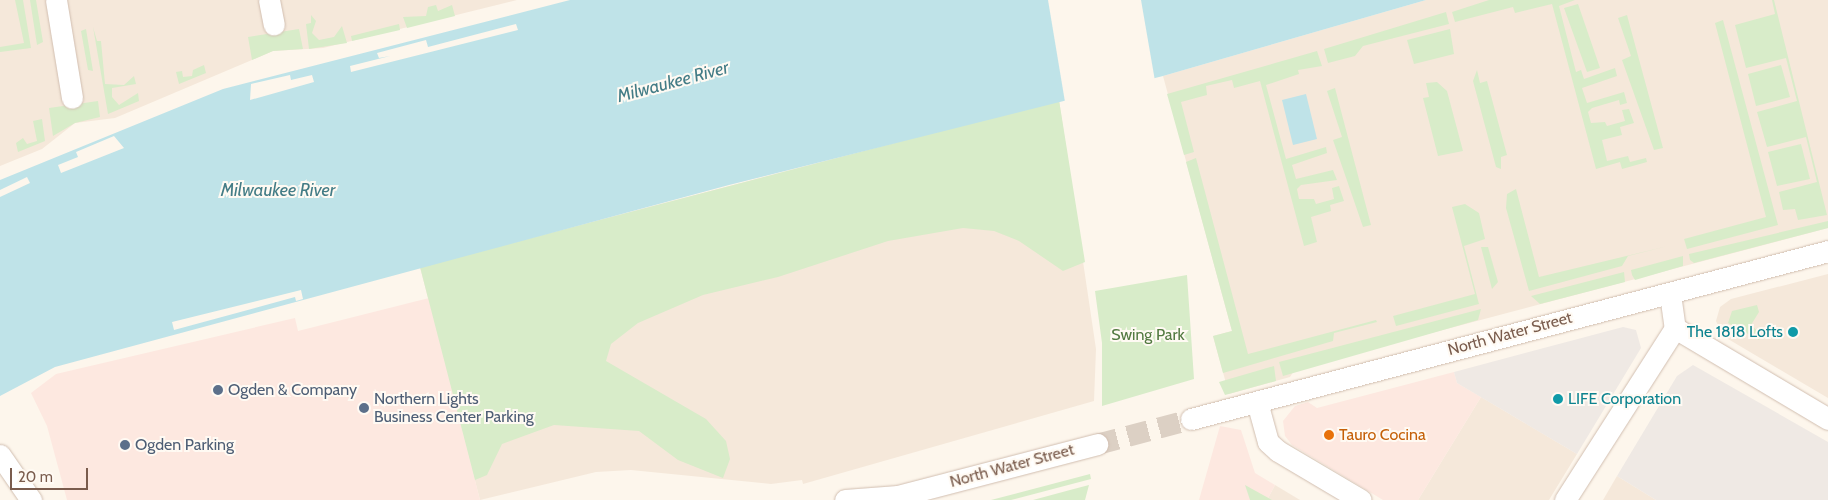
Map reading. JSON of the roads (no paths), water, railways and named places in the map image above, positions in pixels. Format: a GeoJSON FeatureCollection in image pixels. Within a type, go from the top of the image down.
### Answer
{"type":"FeatureCollection","features":[{"type":"Feature","properties":{"kind":"street"},"geometry":{"type":"LineString","coordinates":[[56,0],[72,98]]}},
{"type":"Feature","properties":{"kind":"street"},"geometry":{"type":"LineString","coordinates":[[269,0],[274,26]]}},
{"type":"Feature","properties":{"kind":"street","name":"North Water Street"},"geometry":{"type":"LineString","coordinates":[[1191,419],[1828,251]]}},
{"type":"Feature","properties":{"kind":"street"},"geometry":{"type":"LineString","coordinates":[[1565,500],[1675,328],[1670,294]]}},
{"type":"Feature","properties":{"kind":"street"},"geometry":{"type":"LineString","coordinates":[[1675,328],[1828,419]]}},
{"type":"Feature","properties":{"kind":"street"},"geometry":{"type":"LineString","coordinates":[[1257,402],[1268,442],[1278,451],[1361,500]]}},
{"type":"Feature","properties":{"kind":"street","name":"North Water Street"},"geometry":{"type":"LineString","coordinates":[[845,500],[867,495],[896,498],[1097,444]]}},
{"type":"Feature","properties":{"kind":"street"},"geometry":{"type":"LineString","coordinates":[[0,455],[31,500]]}},
{"type":"Feature","properties":{"kind":"water","name":"Milwaukee River"},"geometry":{"type":"Polygon","coordinates":[[[570,0],[1426,0],[1163,76],[729,185],[55,367],[0,396],[0,180],[223,89],[570,0]]]}},
{"type":"Feature","properties":{"kind":"water"},"geometry":{"type":"Polygon","coordinates":[[[1306,94],[1317,139],[1293,145],[1282,100],[1306,94]]]}},
{"type":"Feature","properties":{"kind":"tunnel"},"geometry":{"type":"LineString","coordinates":[[1097,444],[1191,419]]}},
{"type":"Feature","properties":{"kind":"place","name":"The 1818 Lofts"},"geometry":{"type":"Point","coordinates":[1793,332]}},
{"type":"Feature","properties":{"kind":"place","name":"Ogden & Company"},"geometry":{"type":"Point","coordinates":[218,390]}},
{"type":"Feature","properties":{"kind":"place","name":"LIFE Corporation"},"geometry":{"type":"Point","coordinates":[1558,399]}},
{"type":"Feature","properties":{"kind":"place","name":"Northern Lights Business Center Parking"},"geometry":{"type":"Point","coordinates":[364,408]}},
{"type":"Feature","properties":{"kind":"place","name":"Tauro Cocina"},"geometry":{"type":"Point","coordinates":[1329,435]}},
{"type":"Feature","properties":{"kind":"place","name":"Ogden Parking"},"geometry":{"type":"Point","coordinates":[125,445]}},
{"type":"Feature","properties":{"kind":"park label","name":"Swing Park"},"geometry":{"type":"Point","coordinates":[1148,335]}}]}
